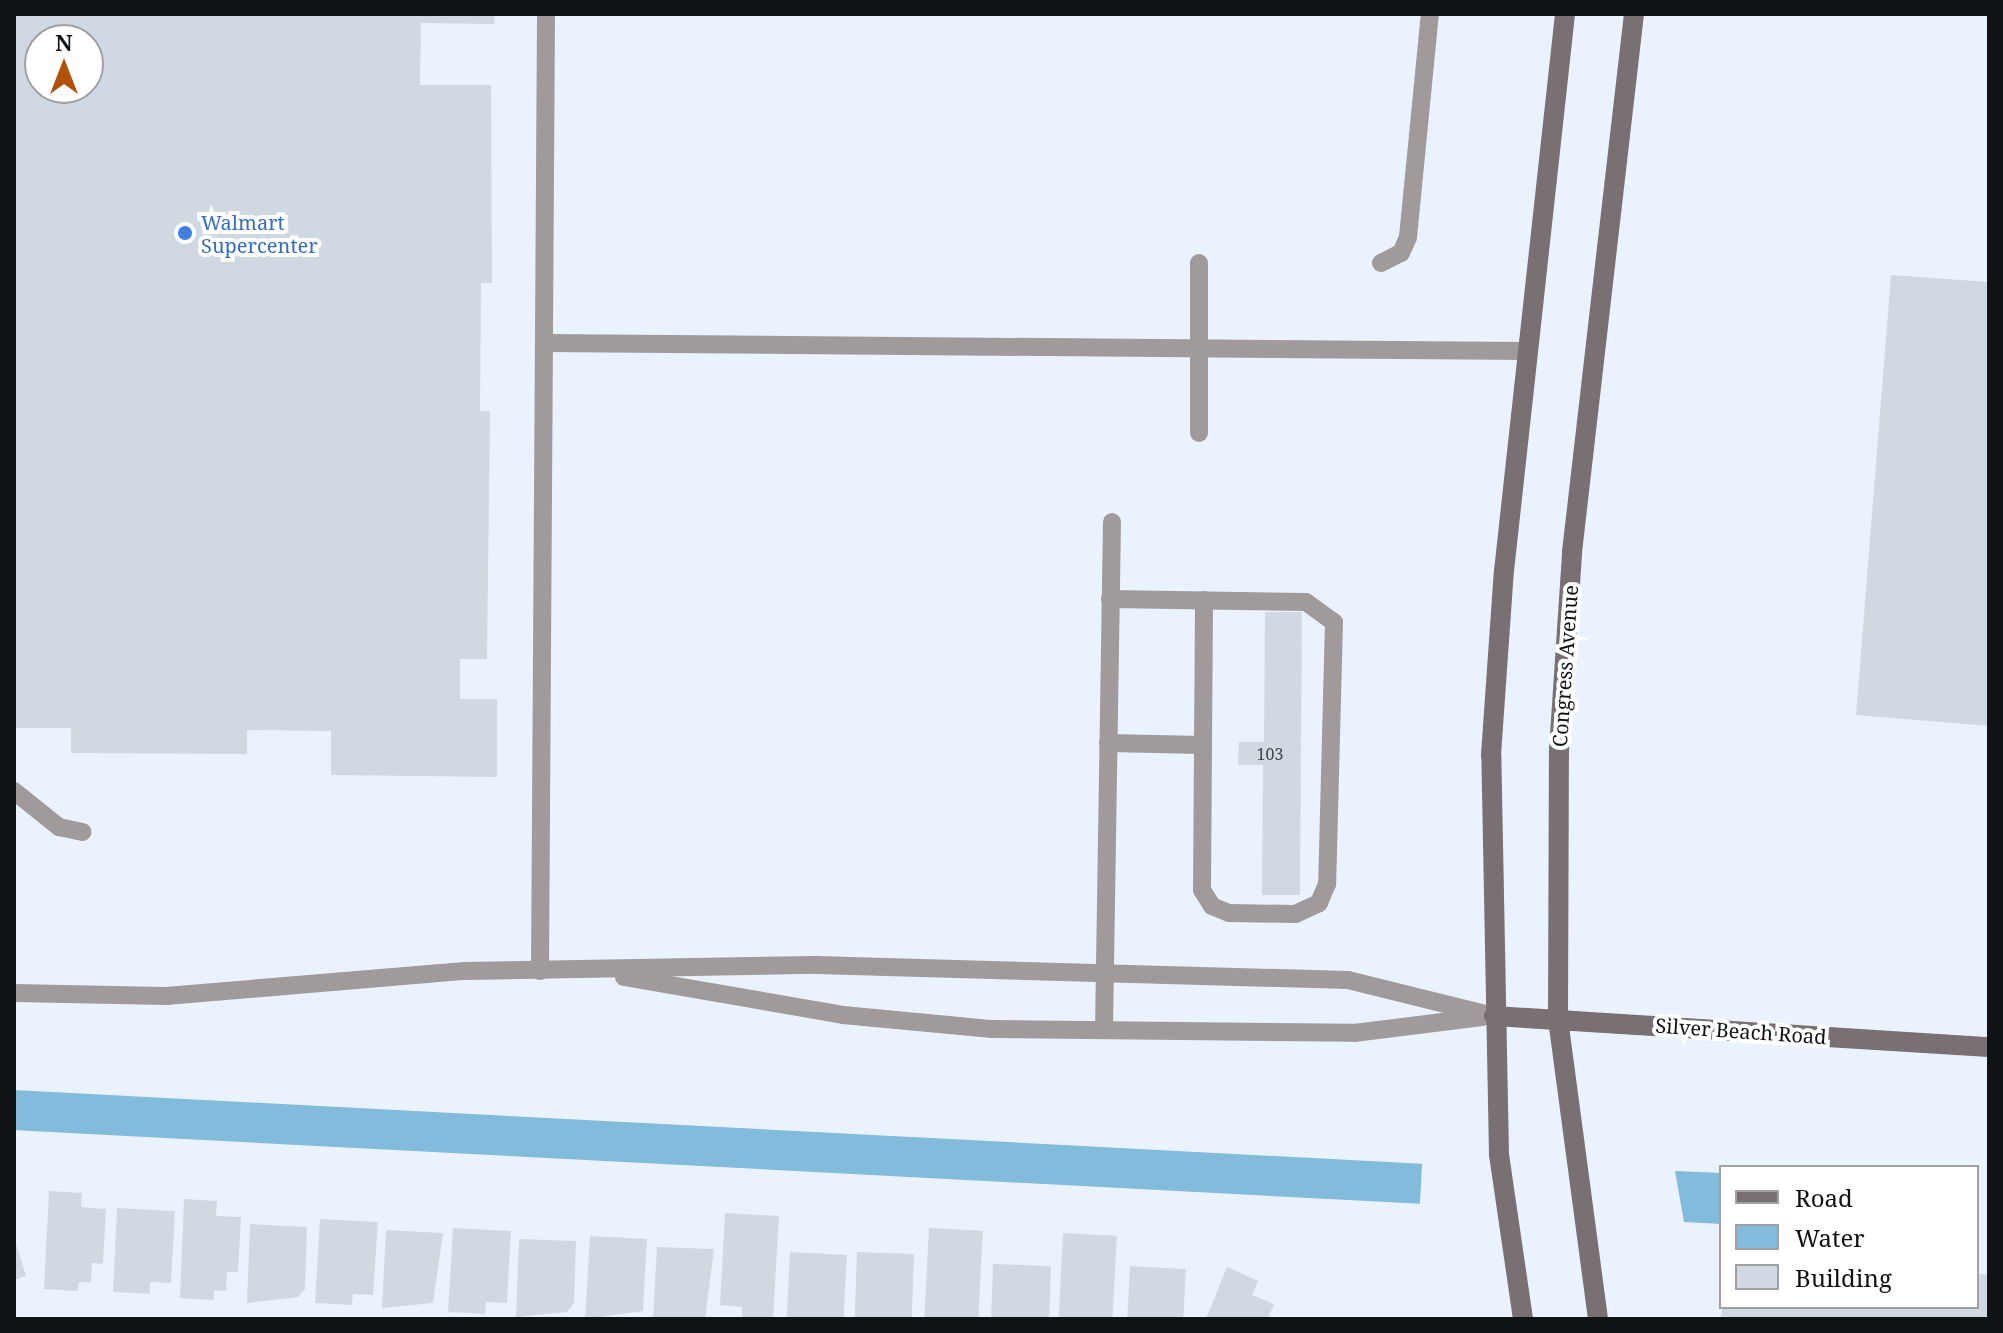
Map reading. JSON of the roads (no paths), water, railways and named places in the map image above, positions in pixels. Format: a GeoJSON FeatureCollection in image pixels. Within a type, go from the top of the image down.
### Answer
{"type":"FeatureCollection","features":[{"type":"Feature","properties":{"kind":"street"},"geometry":{"type":"LineString","coordinates":[[1523,1319],[1499,1155],[1491,755],[1526,351],[1565,14]]}},
{"type":"Feature","properties":{"kind":"street","name":"Congress Avenue"},"geometry":{"type":"LineString","coordinates":[[1598,1319],[1558,1019],[1559,750],[1572,552],[1634,14]]}},
{"type":"Feature","properties":{"kind":"street","name":"Silver Beach Road"},"geometry":{"type":"LineString","coordinates":[[1494,1016],[1989,1047]]}},
{"type":"Feature","properties":{"kind":"lane"},"geometry":{"type":"LineString","coordinates":[[540,971],[546,14]]}},
{"type":"Feature","properties":{"kind":"lane"},"geometry":{"type":"LineString","coordinates":[[1381,263],[1401,253],[1408,237],[1430,14]]}},
{"type":"Feature","properties":{"kind":"lane"},"geometry":{"type":"LineString","coordinates":[[1199,263],[1199,433]]}},
{"type":"Feature","properties":{"kind":"lane"},"geometry":{"type":"LineString","coordinates":[[544,343],[1526,351]]}},
{"type":"Feature","properties":{"kind":"lane"},"geometry":{"type":"LineString","coordinates":[[1104,1030],[1112,522]]}},
{"type":"Feature","properties":{"kind":"lane"},"geometry":{"type":"LineString","coordinates":[[1110,599],[1204,600],[1306,602],[1334,622],[1327,884],[1319,903],[1295,914],[1212,906],[1202,890],[1204,600]]}},
{"type":"Feature","properties":{"kind":"lane"},"geometry":{"type":"LineString","coordinates":[[1108,743],[1202,745]]}},
{"type":"Feature","properties":{"kind":"lane"},"geometry":{"type":"LineString","coordinates":[[14,791],[59,827],[82,832]]}},
{"type":"Feature","properties":{"kind":"lane"},"geometry":{"type":"LineString","coordinates":[[14,993],[166,996],[396,975],[816,965],[1348,980],[1494,1016]]}},
{"type":"Feature","properties":{"kind":"lane"},"geometry":{"type":"LineString","coordinates":[[594,971],[913,1024],[1354,1033],[1494,1016]]}},
{"type":"Feature","properties":{"kind":"water"},"geometry":{"type":"Polygon","coordinates":[[[14,1090],[1422,1164],[1420,1204],[14,1130],[14,1090]]]}},
{"type":"Feature","properties":{"kind":"water"},"geometry":{"type":"Polygon","coordinates":[[[1675,1171],[1719,1173],[1719,1224],[1684,1222],[1675,1171]]]}},
{"type":"Feature","properties":{"kind":"place","name":"Walmart Supercenter"},"geometry":{"type":"Point","coordinates":[185,233]}}]}
